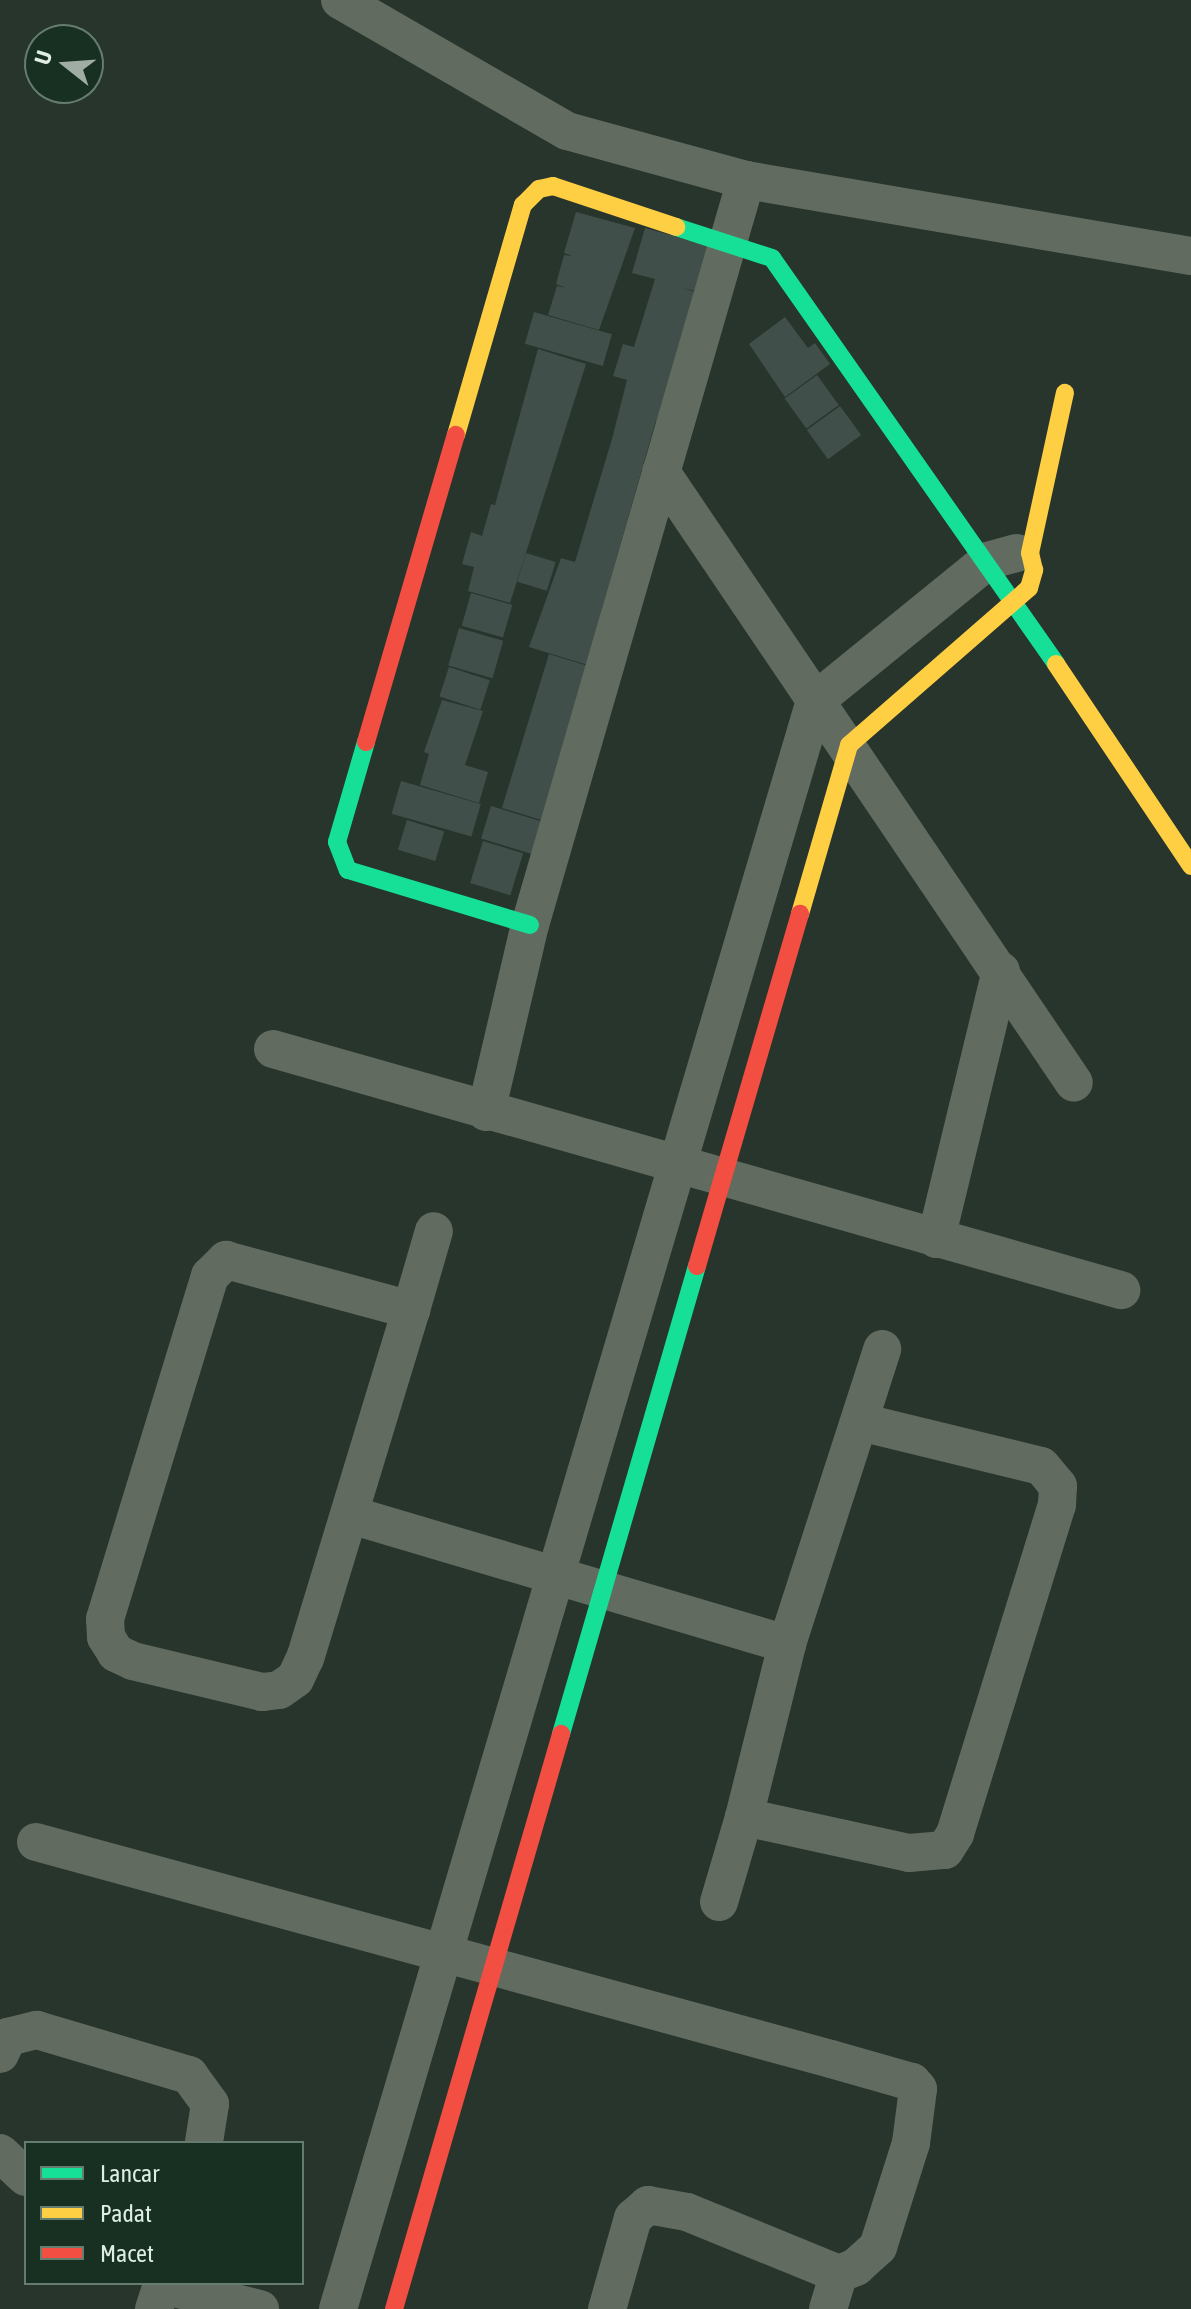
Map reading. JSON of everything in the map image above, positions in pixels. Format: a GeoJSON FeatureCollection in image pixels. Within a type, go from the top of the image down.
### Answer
{"type":"FeatureCollection","features":[{"type":"Feature","properties":{"kind":"street"},"geometry":{"type":"LineString","coordinates":[[340,0],[567,131],[746,180],[1191,256]]}},
{"type":"Feature","properties":{"kind":"street"},"geometry":{"type":"LineString","coordinates":[[486,1112],[530,925],[746,180]]}},
{"type":"Feature","properties":{"kind":"street"},"geometry":{"type":"LineString","coordinates":[[530,925],[363,878],[340,857],[339,828],[529,195],[553,186],[774,260],[987,561],[1191,866]]}},
{"type":"Feature","properties":{"kind":"street"},"geometry":{"type":"LineString","coordinates":[[394,2309],[849,745],[1013,602],[1033,580],[1030,553],[1065,393]]}},
{"type":"Feature","properties":{"kind":"street"},"geometry":{"type":"LineString","coordinates":[[661,472],[815,701],[849,745],[1074,1083]]}},
{"type":"Feature","properties":{"kind":"street"},"geometry":{"type":"LineString","coordinates":[[340,2309],[815,701],[987,561],[1030,553]]}},
{"type":"Feature","properties":{"kind":"street"},"geometry":{"type":"LineString","coordinates":[[936,1239],[1001,971]]}},
{"type":"Feature","properties":{"kind":"street"},"geometry":{"type":"LineString","coordinates":[[273,1049],[677,1168],[1121,1290]]}},
{"type":"Feature","properties":{"kind":"street"},"geometry":{"type":"LineString","coordinates":[[411,1310],[238,1260],[217,1266],[105,1619],[106,1637],[116,1653],[133,1661],[262,1692],[279,1690],[295,1679],[305,1658],[351,1515],[411,1310],[434,1231]]}},
{"type":"Feature","properties":{"kind":"street"},"geometry":{"type":"LineString","coordinates":[[719,1902],[744,1817],[787,1644],[882,1349]]}},
{"type":"Feature","properties":{"kind":"street"},"geometry":{"type":"LineString","coordinates":[[744,1817],[909,1853],[945,1850],[955,1834],[1057,1505],[1058,1486],[1041,1466],[860,1422]]}},
{"type":"Feature","properties":{"kind":"street"},"geometry":{"type":"LineString","coordinates":[[351,1515],[556,1576],[604,1587],[787,1644]]}},
{"type":"Feature","properties":{"kind":"street"},"geometry":{"type":"LineString","coordinates":[[36,1842],[912,2082],[921,2099],[878,2247],[833,2291],[687,2212],[648,2205],[633,2218],[607,2309]]}},
{"type":"Feature","properties":{"kind":"street"},"geometry":{"type":"LineString","coordinates":[[0,2054],[8,2037],[37,2030],[189,2075],[210,2104],[204,2141]]}},
{"type":"Feature","properties":{"kind":"street"},"geometry":{"type":"LineString","coordinates":[[0,2153],[24,2175]]}},
{"type":"Feature","properties":{"kind":"street"},"geometry":{"type":"LineString","coordinates":[[160,2290],[260,2309]]}},
{"type":"Feature","properties":{"kind":"building"},"geometry":{"type":"Polygon","coordinates":[[[576,212],[635,228],[599,330],[548,315],[557,286],[566,288],[556,284],[564,255],[572,256],[564,253],[576,212]]]}},
{"type":"Feature","properties":{"kind":"building"},"geometry":{"type":"Polygon","coordinates":[[[645,228],[710,246],[696,291],[682,288],[699,293],[660,422],[656,420],[602,609],[612,612],[591,666],[529,647],[561,558],[575,562],[612,439],[627,380],[613,376],[623,344],[634,347],[655,279],[632,273],[645,228]]]}},
{"type":"Feature","properties":{"kind":"building"},"geometry":{"type":"Polygon","coordinates":[[[534,312],[612,334],[603,366],[525,344],[534,312]]]}},
{"type":"Feature","properties":{"kind":"building"},"geometry":{"type":"Polygon","coordinates":[[[785,317],[808,348],[815,343],[830,364],[785,397],[749,344],[785,317]]]}},
{"type":"Feature","properties":{"kind":"building"},"geometry":{"type":"Polygon","coordinates":[[[538,349],[586,364],[510,603],[468,591],[474,567],[462,564],[471,532],[482,536],[491,504],[495,505],[538,349]]]}},
{"type":"Feature","properties":{"kind":"building"},"geometry":{"type":"Polygon","coordinates":[[[817,375],[839,405],[806,428],[785,399],[817,375]]]}},
{"type":"Feature","properties":{"kind":"building"},"geometry":{"type":"Polygon","coordinates":[[[840,406],[861,435],[828,459],[807,430],[840,406]]]}},
{"type":"Feature","properties":{"kind":"building"},"geometry":{"type":"Polygon","coordinates":[[[526,553],[556,562],[547,591],[517,582],[526,553]]]}},
{"type":"Feature","properties":{"kind":"building"},"geometry":{"type":"Polygon","coordinates":[[[471,593],[512,605],[503,638],[462,626],[471,593]]]}},
{"type":"Feature","properties":{"kind":"building"},"geometry":{"type":"Polygon","coordinates":[[[459,628],[503,641],[492,678],[448,665],[459,628]]]}},
{"type":"Feature","properties":{"kind":"building"},"geometry":{"type":"Polygon","coordinates":[[[549,654],[588,666],[541,820],[502,808],[549,654]]]}},
{"type":"Feature","properties":{"kind":"building"},"geometry":{"type":"Polygon","coordinates":[[[449,667],[490,680],[480,710],[439,696],[449,667]]]}},
{"type":"Feature","properties":{"kind":"building"},"geometry":{"type":"Polygon","coordinates":[[[442,700],[483,711],[465,765],[488,772],[479,803],[420,785],[429,754],[424,752],[442,700]]]}},
{"type":"Feature","properties":{"kind":"building"},"geometry":{"type":"Polygon","coordinates":[[[401,781],[481,804],[471,837],[392,814],[401,781]]]}},
{"type":"Feature","properties":{"kind":"building"},"geometry":{"type":"Polygon","coordinates":[[[491,806],[547,823],[537,856],[481,839],[491,806]]]}},
{"type":"Feature","properties":{"kind":"building"},"geometry":{"type":"Polygon","coordinates":[[[407,820],[444,831],[435,861],[398,850],[407,820]]]}},
{"type":"Feature","properties":{"kind":"building"},"geometry":{"type":"Polygon","coordinates":[[[483,841],[523,853],[510,895],[470,883],[483,841]]]}},
{"type":"Feature","properties":{"kind":"traffic: fast"},"geometry":{"type":"LineString","coordinates":[[676,227],[772,258],[1056,664]]}},
{"type":"Feature","properties":{"kind":"traffic: fast"},"geometry":{"type":"LineString","coordinates":[[366,742],[337,842],[348,870],[530,925]]}},
{"type":"Feature","properties":{"kind":"traffic: fast"},"geometry":{"type":"LineString","coordinates":[[561,1734],[697,1266]]}},
{"type":"Feature","properties":{"kind":"traffic: slow"},"geometry":{"type":"LineString","coordinates":[[456,435],[523,205],[539,189],[553,186],[676,227]]}},
{"type":"Feature","properties":{"kind":"traffic: slow"},"geometry":{"type":"LineString","coordinates":[[800,914],[849,745],[1029,588],[1034,570],[1030,553],[1065,393]]}},
{"type":"Feature","properties":{"kind":"traffic: slow"},"geometry":{"type":"LineString","coordinates":[[1056,664],[1191,866]]}},
{"type":"Feature","properties":{"kind":"traffic: jam"},"geometry":{"type":"LineString","coordinates":[[366,742],[456,435]]}},
{"type":"Feature","properties":{"kind":"traffic: jam"},"geometry":{"type":"LineString","coordinates":[[697,1266],[800,914]]}},
{"type":"Feature","properties":{"kind":"traffic: jam"},"geometry":{"type":"LineString","coordinates":[[394,2309],[561,1734]]}}]}
